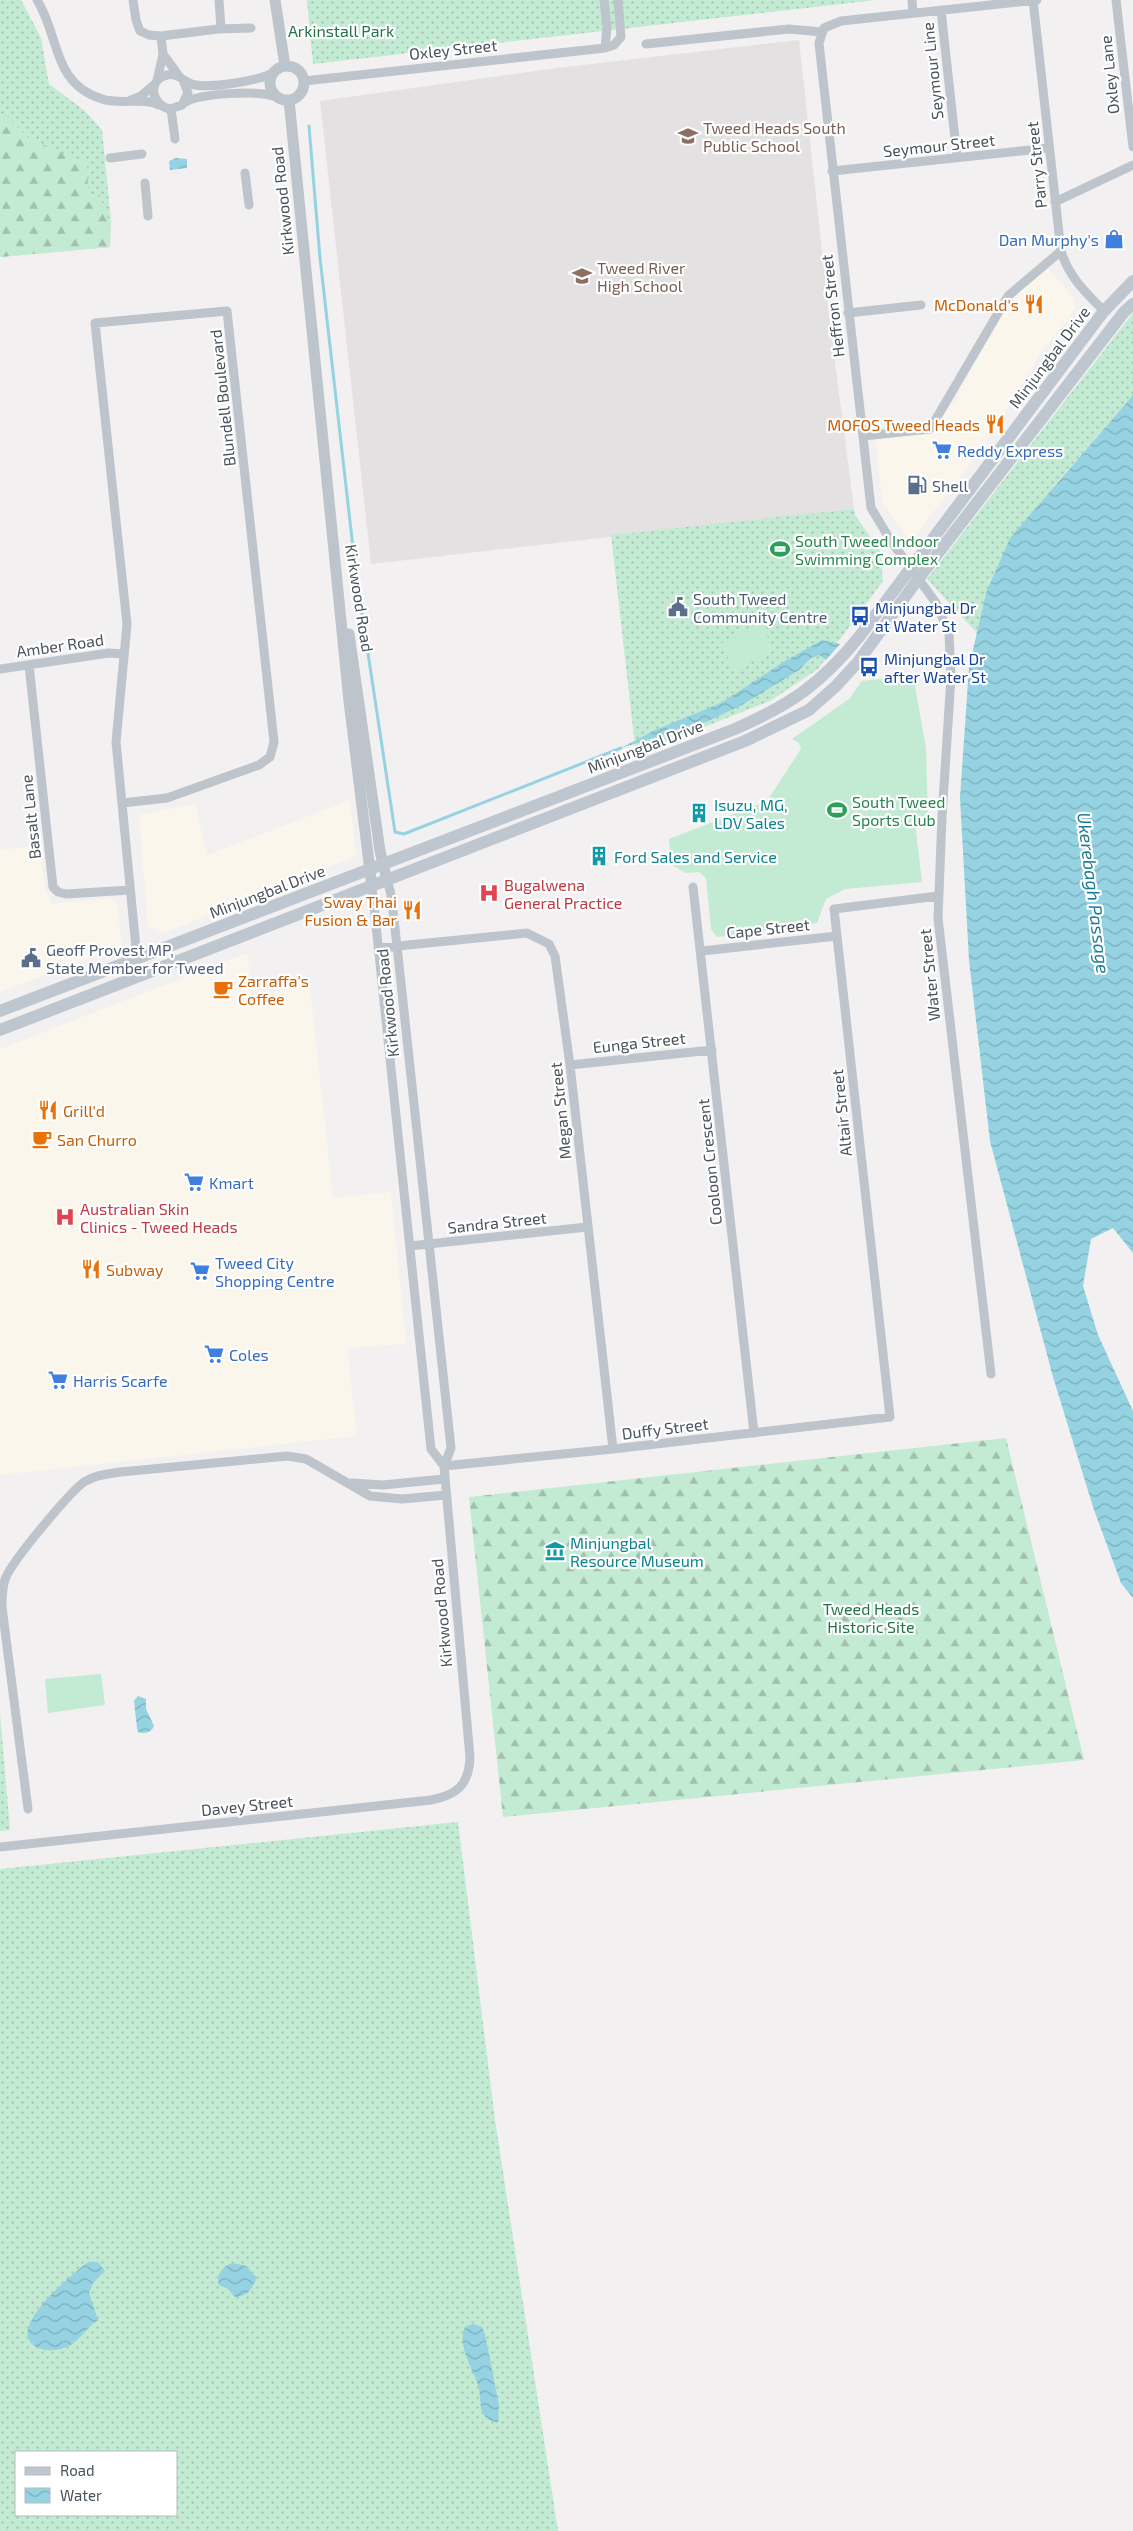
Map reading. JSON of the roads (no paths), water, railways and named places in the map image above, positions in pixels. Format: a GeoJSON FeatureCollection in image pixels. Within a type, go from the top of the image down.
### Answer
{"type":"FeatureCollection","features":[{"type":"Feature","properties":{"kind":"main road","name":"Minjungbal Drive"},"geometry":{"type":"LineString","coordinates":[[0,1010],[726,733],[773,712],[806,691],[838,663],[1104,311],[1133,281]]}},
{"type":"Feature","properties":{"kind":"main road","name":"Minjungbal Drive"},"geometry":{"type":"LineString","coordinates":[[0,1030],[745,741],[808,710],[836,686],[853,668],[918,579],[1124,312],[1133,304]]}},
{"type":"Feature","properties":{"kind":"main road"},"geometry":{"type":"LineString","coordinates":[[137,958],[137,978]]}},
{"type":"Feature","properties":{"kind":"street"},"geometry":{"type":"LineString","coordinates":[[37,0],[52,30],[60,61],[71,79],[84,91],[100,99],[129,102],[152,102],[161,107],[171,109],[195,98],[259,92],[289,100],[299,95],[304,81],[300,71],[285,66],[258,80],[204,86],[194,85],[168,75],[156,82],[141,96],[129,102]]}},
{"type":"Feature","properties":{"kind":"street"},"geometry":{"type":"LineString","coordinates":[[133,0],[140,31],[149,35],[161,36],[221,28],[251,28]]}},
{"type":"Feature","properties":{"kind":"street"},"geometry":{"type":"LineString","coordinates":[[219,0],[221,28]]}},
{"type":"Feature","properties":{"kind":"street"},"geometry":{"type":"LineString","coordinates":[[275,0],[285,66]]}},
{"type":"Feature","properties":{"kind":"street"},"geometry":{"type":"LineString","coordinates":[[604,0],[607,27],[605,48],[614,45],[621,37],[618,0]]}},
{"type":"Feature","properties":{"kind":"street"},"geometry":{"type":"LineString","coordinates":[[912,0],[913,13]]}},
{"type":"Feature","properties":{"kind":"street","name":"Parry Street"},"geometry":{"type":"LineString","coordinates":[[1033,0],[1048,148],[1061,251],[1066,268],[1076,283],[1104,311]]}},
{"type":"Feature","properties":{"kind":"street"},"geometry":{"type":"LineString","coordinates":[[646,44],[790,29],[822,32],[835,22],[1037,0]]}},
{"type":"Feature","properties":{"kind":"street","name":"Oxley Lane"},"geometry":{"type":"LineString","coordinates":[[1116,0],[1133,147]]}},
{"type":"Feature","properties":{"kind":"street","name":"Seymour Line"},"geometry":{"type":"LineString","coordinates":[[941,10],[957,157]]}},
{"type":"Feature","properties":{"kind":"street","name":"Heffron Street"},"geometry":{"type":"LineString","coordinates":[[822,32],[818,52],[873,514],[918,579]]}},
{"type":"Feature","properties":{"kind":"street"},"geometry":{"type":"LineString","coordinates":[[161,36],[163,54],[154,97],[161,107]]}},
{"type":"Feature","properties":{"kind":"street","name":"Oxley Street"},"geometry":{"type":"LineString","coordinates":[[304,81],[605,48]]}},
{"type":"Feature","properties":{"kind":"street"},"geometry":{"type":"LineString","coordinates":[[163,54],[182,79],[188,93],[182,105]]}},
{"type":"Feature","properties":{"kind":"street"},"geometry":{"type":"LineString","coordinates":[[274,72],[270,85],[276,96]]}},
{"type":"Feature","properties":{"kind":"street","name":"Kirkwood Road"},"geometry":{"type":"LineString","coordinates":[[289,100],[349,701],[372,887],[432,1449],[444,1466]]}},
{"type":"Feature","properties":{"kind":"street"},"geometry":{"type":"LineString","coordinates":[[171,109],[175,139]]}},
{"type":"Feature","properties":{"kind":"street","name":"Seymour Street"},"geometry":{"type":"LineString","coordinates":[[832,171],[1048,148]]}},
{"type":"Feature","properties":{"kind":"street"},"geometry":{"type":"LineString","coordinates":[[110,158],[142,154]]}},
{"type":"Feature","properties":{"kind":"street"},"geometry":{"type":"LineString","coordinates":[[1055,202],[1133,165]]}},
{"type":"Feature","properties":{"kind":"street"},"geometry":{"type":"LineString","coordinates":[[244,174],[248,205]]}},
{"type":"Feature","properties":{"kind":"street"},"geometry":{"type":"LineString","coordinates":[[145,183],[148,216]]}},
{"type":"Feature","properties":{"kind":"street"},"geometry":{"type":"LineString","coordinates":[[863,436],[930,429],[1008,296],[1061,251]]}},
{"type":"Feature","properties":{"kind":"street"},"geometry":{"type":"LineString","coordinates":[[848,313],[921,305]]}},
{"type":"Feature","properties":{"kind":"street","name":"Blundell Boulevard"},"geometry":{"type":"LineString","coordinates":[[122,803],[168,798],[259,765],[270,757],[274,742],[227,310],[95,324],[127,624],[116,742],[137,958]]}},
{"type":"Feature","properties":{"kind":"street","name":"Kirkwood Road"},"geometry":{"type":"LineString","coordinates":[[334,538],[382,864],[391,894],[397,946],[451,1448],[444,1466],[444,1479],[470,1757]]}},
{"type":"Feature","properties":{"kind":"street","name":"Water Street"},"geometry":{"type":"LineString","coordinates":[[918,579],[944,618],[949,633],[951,657],[938,896],[942,961],[991,1374]]}},
{"type":"Feature","properties":{"kind":"street","name":"Amber Road"},"geometry":{"type":"LineString","coordinates":[[0,669],[109,653],[124,654]]}},
{"type":"Feature","properties":{"kind":"street","name":"Basalt Lane"},"geometry":{"type":"LineString","coordinates":[[29,664],[53,887],[61,893],[130,890]]}},
{"type":"Feature","properties":{"kind":"street","name":"Cooloon Crescent"},"geometry":{"type":"LineString","coordinates":[[693,887],[702,950],[754,1433]]}},
{"type":"Feature","properties":{"kind":"street","name":"Altair Street"},"geometry":{"type":"LineString","coordinates":[[890,1418],[834,909],[938,896]]}},
{"type":"Feature","properties":{"kind":"street","name":"Megan Street"},"geometry":{"type":"LineString","coordinates":[[378,948],[527,933],[541,938],[549,944],[555,956],[570,1064],[612,1449]]}},
{"type":"Feature","properties":{"kind":"street","name":"Cape Street"},"geometry":{"type":"LineString","coordinates":[[702,950],[837,936]]}},
{"type":"Feature","properties":{"kind":"street","name":"Eunga Street"},"geometry":{"type":"LineString","coordinates":[[570,1064],[712,1050]]}},
{"type":"Feature","properties":{"kind":"street","name":"Sandra Street"},"geometry":{"type":"LineString","coordinates":[[410,1246],[587,1227]]}},
{"type":"Feature","properties":{"kind":"street","name":"Duffy Street"},"geometry":{"type":"LineString","coordinates":[[444,1466],[890,1418]]}},
{"type":"Feature","properties":{"kind":"street"},"geometry":{"type":"LineString","coordinates":[[28,1809],[2,1607],[2,1592],[6,1576],[15,1563],[69,1496],[85,1482],[98,1476],[288,1456],[306,1459],[352,1483],[365,1493],[383,1498],[446,1495]]}},
{"type":"Feature","properties":{"kind":"street"},"geometry":{"type":"LineString","coordinates":[[352,1483],[383,1485],[444,1479]]}},
{"type":"Feature","properties":{"kind":"street","name":"Davey Street"},"geometry":{"type":"LineString","coordinates":[[0,1847],[431,1800],[454,1794],[463,1787],[468,1777],[470,1757]]}},
{"type":"Feature","properties":{"kind":"water"},"geometry":{"type":"Polygon","coordinates":[[[176,158],[187,159],[187,168],[170,170],[169,161],[176,158]]]}},
{"type":"Feature","properties":{"kind":"water","name":"Ukerebagh Passage"},"geometry":{"type":"Polygon","coordinates":[[[1133,395],[1133,1253],[1113,1228],[1091,1239],[1083,1286],[1098,1335],[1133,1411],[1133,1598],[1121,1583],[1094,1510],[1053,1377],[990,1141],[969,960],[960,798],[969,667],[986,593],[1010,538],[1133,395]]]}},
{"type":"Feature","properties":{"kind":"water"},"geometry":{"type":"Polygon","coordinates":[[[822,640],[840,644],[826,660],[819,655],[811,658],[799,670],[742,705],[706,722],[621,748],[653,731],[721,703],[785,661],[822,640]]]}},
{"type":"Feature","properties":{"kind":"water"},"geometry":{"type":"Polygon","coordinates":[[[138,1696],[146,1699],[146,1709],[154,1726],[151,1730],[143,1733],[138,1732],[137,1728],[134,1701],[138,1696]]]}},
{"type":"Feature","properties":{"kind":"water"},"geometry":{"type":"Polygon","coordinates":[[[88,2262],[98,2262],[105,2271],[93,2283],[89,2293],[98,2320],[69,2346],[54,2350],[39,2348],[29,2340],[28,2330],[33,2317],[68,2278],[88,2262]]]}},
{"type":"Feature","properties":{"kind":"water"},"geometry":{"type":"Polygon","coordinates":[[[233,2263],[246,2266],[257,2278],[247,2293],[235,2297],[228,2289],[219,2285],[218,2281],[219,2274],[223,2269],[233,2263]]]}},
{"type":"Feature","properties":{"kind":"water"},"geometry":{"type":"Polygon","coordinates":[[[474,2324],[482,2327],[485,2334],[499,2405],[498,2423],[487,2418],[482,2412],[478,2385],[466,2356],[463,2332],[466,2326],[474,2324]]]}},
{"type":"Feature","properties":{"kind":"waterway"},"geometry":{"type":"LineString","coordinates":[[309,126],[320,258],[356,574],[395,832],[404,834],[621,748]]}},
{"type":"Feature","properties":{"kind":"place","name":"Tweed Heads South Public School"},"geometry":{"type":"Point","coordinates":[688,136]}},
{"type":"Feature","properties":{"kind":"place","name":"Dan Murphy's"},"geometry":{"type":"Point","coordinates":[1114,239]}},
{"type":"Feature","properties":{"kind":"place","name":"Tweed River High School"},"geometry":{"type":"Point","coordinates":[582,276]}},
{"type":"Feature","properties":{"kind":"place","name":"McDonald's"},"geometry":{"type":"Point","coordinates":[1034,304]}},
{"type":"Feature","properties":{"kind":"place","name":"MOFOS Tweed Heads"},"geometry":{"type":"Point","coordinates":[995,424]}},
{"type":"Feature","properties":{"kind":"place","name":"Reddy Express"},"geometry":{"type":"Point","coordinates":[942,450]}},
{"type":"Feature","properties":{"kind":"place","name":"Shell"},"geometry":{"type":"Point","coordinates":[917,485]}},
{"type":"Feature","properties":{"kind":"place","name":"South Tweed Indoor Swimming Complex"},"geometry":{"type":"Point","coordinates":[780,549]}},
{"type":"Feature","properties":{"kind":"place","name":"South Tweed Community Centre"},"geometry":{"type":"Point","coordinates":[678,607]}},
{"type":"Feature","properties":{"kind":"place","name":"Minjungbal Dr at Water St"},"geometry":{"type":"Point","coordinates":[860,616]}},
{"type":"Feature","properties":{"kind":"place","name":"Minjungbal Dr after Water St"},"geometry":{"type":"Point","coordinates":[869,667]}},
{"type":"Feature","properties":{"kind":"place","name":"South Tweed Sports Club"},"geometry":{"type":"Point","coordinates":[837,810]}},
{"type":"Feature","properties":{"kind":"place","name":"Isuzu, MG, LDV Sales"},"geometry":{"type":"Point","coordinates":[699,813]}},
{"type":"Feature","properties":{"kind":"place","name":"Ford Sales and Service"},"geometry":{"type":"Point","coordinates":[599,856]}},
{"type":"Feature","properties":{"kind":"place","name":"Bugalwena General Practice"},"geometry":{"type":"Point","coordinates":[489,893]}},
{"type":"Feature","properties":{"kind":"place","name":"Sway Thai Fusion & Bar"},"geometry":{"type":"Point","coordinates":[412,910]}},
{"type":"Feature","properties":{"kind":"place","name":"Geoff Provest MP, State Member for Tweed"},"geometry":{"type":"Point","coordinates":[31,958]}},
{"type":"Feature","properties":{"kind":"place","name":"Zarraffa's Coffee"},"geometry":{"type":"Point","coordinates":[223,989]}},
{"type":"Feature","properties":{"kind":"place","name":"Grill'd"},"geometry":{"type":"Point","coordinates":[48,1110]}},
{"type":"Feature","properties":{"kind":"place","name":"San Churro"},"geometry":{"type":"Point","coordinates":[42,1139]}},
{"type":"Feature","properties":{"kind":"place","name":"Kmart"},"geometry":{"type":"Point","coordinates":[194,1182]}},
{"type":"Feature","properties":{"kind":"place","name":"Australian Skin Clinics - Tweed Heads"},"geometry":{"type":"Point","coordinates":[65,1217]}},
{"type":"Feature","properties":{"kind":"place","name":"Subway"},"geometry":{"type":"Point","coordinates":[91,1269]}},
{"type":"Feature","properties":{"kind":"place","name":"Tweed City Shopping Centre"},"geometry":{"type":"Point","coordinates":[200,1271]}},
{"type":"Feature","properties":{"kind":"place","name":"Coles"},"geometry":{"type":"Point","coordinates":[214,1354]}},
{"type":"Feature","properties":{"kind":"place","name":"Harris Scarfe"},"geometry":{"type":"Point","coordinates":[58,1380]}},
{"type":"Feature","properties":{"kind":"place","name":"Minjungbal Resource Museum"},"geometry":{"type":"Point","coordinates":[555,1551]}},
{"type":"Feature","properties":{"kind":"park label","name":"Arkinstall Park"},"geometry":{"type":"Point","coordinates":[341,30]}},
{"type":"Feature","properties":{"kind":"park label","name":"Tweed Heads Historic Site"},"geometry":{"type":"Point","coordinates":[871,1617]}}]}
